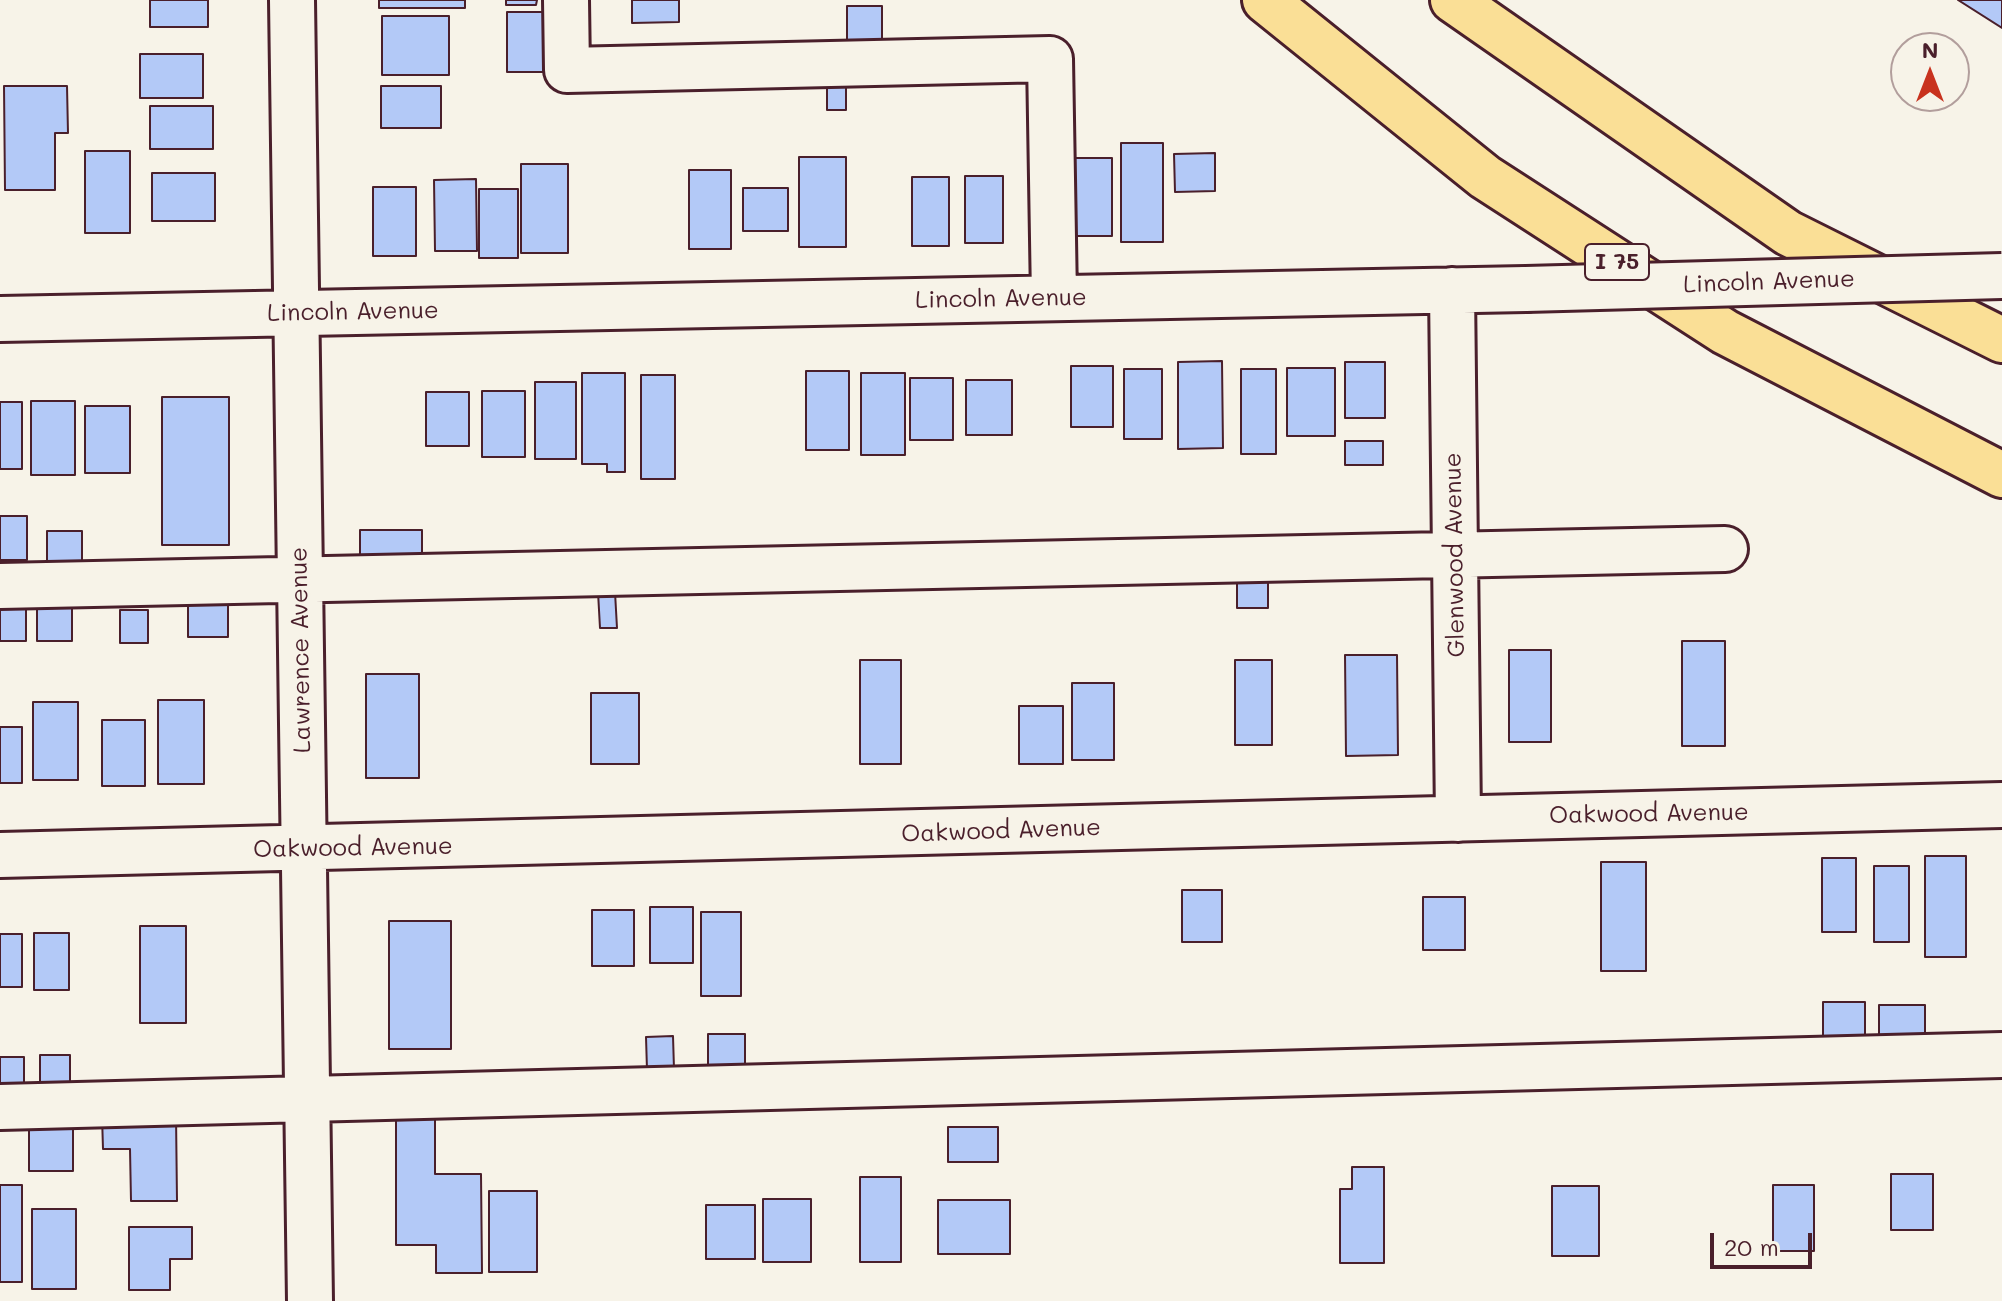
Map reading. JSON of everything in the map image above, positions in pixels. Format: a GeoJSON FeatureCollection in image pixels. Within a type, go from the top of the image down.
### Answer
{"type":"FeatureCollection","features":[{"type":"Feature","properties":{"kind":"highway","name":"I 75"},"geometry":{"type":"LineString","coordinates":[[1265,0],[1485,177],[1627,269],[1725,332],[2002,475]]}},
{"type":"Feature","properties":{"kind":"highway"},"geometry":{"type":"LineString","coordinates":[[1453,0],[1788,233],[2002,340]]}},
{"type":"Feature","properties":{"kind":"street","name":"Lawrence Avenue"},"geometry":{"type":"LineString","coordinates":[[292,0],[310,1301]]}},
{"type":"Feature","properties":{"kind":"street"},"geometry":{"type":"LineString","coordinates":[[566,0],[567,70],[1050,59],[1054,298]]}},
{"type":"Feature","properties":{"kind":"street","name":"Lincoln Avenue"},"geometry":{"type":"LineString","coordinates":[[0,319],[1526,289],[2002,276]]}},
{"type":"Feature","properties":{"kind":"street","name":"Glenwood Avenue"},"geometry":{"type":"LineString","coordinates":[[1452,290],[1458,819]]}},
{"type":"Feature","properties":{"kind":"street"},"geometry":{"type":"LineString","coordinates":[[0,586],[1725,549]]}},
{"type":"Feature","properties":{"kind":"street","name":"Oakwood Avenue"},"geometry":{"type":"LineString","coordinates":[[0,855],[2002,805]]}},
{"type":"Feature","properties":{"kind":"street"},"geometry":{"type":"LineString","coordinates":[[0,1107],[2002,1055]]}},
{"type":"Feature","properties":{"kind":"building"},"geometry":{"type":"Polygon","coordinates":[[[150,0],[208,0],[208,27],[150,27],[150,0]]]}},
{"type":"Feature","properties":{"kind":"building"},"geometry":{"type":"Polygon","coordinates":[[[379,0],[465,0],[465,8],[379,8],[379,0]]]}},
{"type":"Feature","properties":{"kind":"building"},"geometry":{"type":"Polygon","coordinates":[[[506,0],[537,0],[536,5],[506,5],[506,0]]]}},
{"type":"Feature","properties":{"kind":"building"},"geometry":{"type":"Polygon","coordinates":[[[632,0],[679,0],[679,22],[632,23],[632,0]]]}},
{"type":"Feature","properties":{"kind":"building"},"geometry":{"type":"Polygon","coordinates":[[[1958,0],[2002,0],[2002,28],[1958,0]]]}},
{"type":"Feature","properties":{"kind":"building"},"geometry":{"type":"Polygon","coordinates":[[[847,6],[882,6],[882,48],[847,48],[847,6]]]}},
{"type":"Feature","properties":{"kind":"building"},"geometry":{"type":"Polygon","coordinates":[[[507,12],[545,12],[545,72],[507,72],[507,12]]]}},
{"type":"Feature","properties":{"kind":"building"},"geometry":{"type":"Polygon","coordinates":[[[382,16],[449,16],[449,75],[382,75],[382,16]]]}},
{"type":"Feature","properties":{"kind":"building"},"geometry":{"type":"Polygon","coordinates":[[[140,54],[203,54],[203,98],[140,98],[140,54]]]}},
{"type":"Feature","properties":{"kind":"building"},"geometry":{"type":"Polygon","coordinates":[[[827,82],[846,82],[846,110],[827,110],[827,82]]]}},
{"type":"Feature","properties":{"kind":"building"},"geometry":{"type":"Polygon","coordinates":[[[4,86],[67,86],[68,133],[55,133],[55,190],[5,190],[4,86]]]}},
{"type":"Feature","properties":{"kind":"building"},"geometry":{"type":"Polygon","coordinates":[[[381,86],[441,86],[441,128],[381,128],[381,86]]]}},
{"type":"Feature","properties":{"kind":"building"},"geometry":{"type":"Polygon","coordinates":[[[150,106],[213,106],[213,149],[150,149],[150,106]]]}},
{"type":"Feature","properties":{"kind":"building"},"geometry":{"type":"Polygon","coordinates":[[[1121,143],[1163,143],[1163,242],[1121,242],[1121,143]]]}},
{"type":"Feature","properties":{"kind":"building"},"geometry":{"type":"Polygon","coordinates":[[[85,151],[130,151],[130,233],[85,233],[85,151]]]}},
{"type":"Feature","properties":{"kind":"building"},"geometry":{"type":"Polygon","coordinates":[[[1215,153],[1215,191],[1175,192],[1174,154],[1215,153]]]}},
{"type":"Feature","properties":{"kind":"building"},"geometry":{"type":"Polygon","coordinates":[[[799,157],[846,157],[846,247],[799,247],[799,157]]]}},
{"type":"Feature","properties":{"kind":"building"},"geometry":{"type":"Polygon","coordinates":[[[1066,158],[1112,158],[1112,236],[1066,236],[1066,158]]]}},
{"type":"Feature","properties":{"kind":"building"},"geometry":{"type":"Polygon","coordinates":[[[521,164],[568,164],[568,253],[521,253],[521,164]]]}},
{"type":"Feature","properties":{"kind":"building"},"geometry":{"type":"Polygon","coordinates":[[[689,170],[731,170],[731,249],[689,249],[689,170]]]}},
{"type":"Feature","properties":{"kind":"building"},"geometry":{"type":"Polygon","coordinates":[[[152,173],[215,173],[215,221],[152,221],[152,173]]]}},
{"type":"Feature","properties":{"kind":"building"},"geometry":{"type":"Polygon","coordinates":[[[965,176],[1003,176],[1003,243],[965,243],[965,176]]]}},
{"type":"Feature","properties":{"kind":"building"},"geometry":{"type":"Polygon","coordinates":[[[912,177],[949,177],[949,246],[912,246],[912,177]]]}},
{"type":"Feature","properties":{"kind":"building"},"geometry":{"type":"Polygon","coordinates":[[[476,179],[477,251],[435,251],[434,180],[476,179]]]}},
{"type":"Feature","properties":{"kind":"building"},"geometry":{"type":"Polygon","coordinates":[[[373,187],[416,187],[416,256],[373,256],[373,187]]]}},
{"type":"Feature","properties":{"kind":"building"},"geometry":{"type":"Polygon","coordinates":[[[743,188],[788,188],[788,231],[743,231],[743,188]]]}},
{"type":"Feature","properties":{"kind":"building"},"geometry":{"type":"Polygon","coordinates":[[[479,189],[518,189],[518,258],[479,258],[479,189]]]}},
{"type":"Feature","properties":{"kind":"building"},"geometry":{"type":"Polygon","coordinates":[[[1222,361],[1223,448],[1178,449],[1178,362],[1222,361]]]}},
{"type":"Feature","properties":{"kind":"building"},"geometry":{"type":"Polygon","coordinates":[[[1345,362],[1385,362],[1385,418],[1345,418],[1345,362]]]}},
{"type":"Feature","properties":{"kind":"building"},"geometry":{"type":"Polygon","coordinates":[[[1071,366],[1113,366],[1113,427],[1071,427],[1071,366]]]}},
{"type":"Feature","properties":{"kind":"building"},"geometry":{"type":"Polygon","coordinates":[[[1287,368],[1335,368],[1335,436],[1287,436],[1287,368]]]}},
{"type":"Feature","properties":{"kind":"building"},"geometry":{"type":"Polygon","coordinates":[[[1124,369],[1162,369],[1162,439],[1124,439],[1124,369]]]}},
{"type":"Feature","properties":{"kind":"building"},"geometry":{"type":"Polygon","coordinates":[[[1241,369],[1276,369],[1276,454],[1241,454],[1241,369]]]}},
{"type":"Feature","properties":{"kind":"building"},"geometry":{"type":"Polygon","coordinates":[[[806,371],[849,371],[849,450],[806,450],[806,371]]]}},
{"type":"Feature","properties":{"kind":"building"},"geometry":{"type":"Polygon","coordinates":[[[582,373],[625,373],[625,472],[607,472],[607,464],[582,464],[582,373]]]}},
{"type":"Feature","properties":{"kind":"building"},"geometry":{"type":"Polygon","coordinates":[[[861,373],[905,373],[905,455],[861,455],[861,373]]]}},
{"type":"Feature","properties":{"kind":"building"},"geometry":{"type":"Polygon","coordinates":[[[641,375],[675,375],[675,479],[641,479],[641,375]]]}},
{"type":"Feature","properties":{"kind":"building"},"geometry":{"type":"Polygon","coordinates":[[[910,378],[953,378],[953,440],[910,440],[910,378]]]}},
{"type":"Feature","properties":{"kind":"building"},"geometry":{"type":"Polygon","coordinates":[[[966,380],[1012,380],[1012,435],[966,435],[966,380]]]}},
{"type":"Feature","properties":{"kind":"building"},"geometry":{"type":"Polygon","coordinates":[[[535,382],[576,382],[576,459],[535,459],[535,382]]]}},
{"type":"Feature","properties":{"kind":"building"},"geometry":{"type":"Polygon","coordinates":[[[482,391],[525,391],[525,457],[482,457],[482,391]]]}},
{"type":"Feature","properties":{"kind":"building"},"geometry":{"type":"Polygon","coordinates":[[[426,392],[469,392],[469,446],[426,446],[426,392]]]}},
{"type":"Feature","properties":{"kind":"building"},"geometry":{"type":"Polygon","coordinates":[[[162,397],[229,397],[229,545],[162,545],[162,397]]]}},
{"type":"Feature","properties":{"kind":"building"},"geometry":{"type":"Polygon","coordinates":[[[31,401],[75,401],[75,475],[31,475],[31,401]]]}},
{"type":"Feature","properties":{"kind":"building"},"geometry":{"type":"Polygon","coordinates":[[[0,402],[22,402],[22,469],[0,469],[0,402]]]}},
{"type":"Feature","properties":{"kind":"building"},"geometry":{"type":"Polygon","coordinates":[[[85,406],[130,406],[130,473],[85,473],[85,406]]]}},
{"type":"Feature","properties":{"kind":"building"},"geometry":{"type":"Polygon","coordinates":[[[1345,441],[1383,441],[1383,465],[1345,465],[1345,441]]]}},
{"type":"Feature","properties":{"kind":"building"},"geometry":{"type":"Polygon","coordinates":[[[0,516],[27,516],[27,560],[0,560],[0,516]]]}},
{"type":"Feature","properties":{"kind":"building"},"geometry":{"type":"Polygon","coordinates":[[[360,530],[422,530],[422,569],[360,569],[360,530]]]}},
{"type":"Feature","properties":{"kind":"building"},"geometry":{"type":"Polygon","coordinates":[[[47,531],[82,531],[82,565],[47,565],[47,531]]]}},
{"type":"Feature","properties":{"kind":"building"},"geometry":{"type":"Polygon","coordinates":[[[1237,572],[1268,572],[1268,608],[1237,608],[1237,572]]]}},
{"type":"Feature","properties":{"kind":"building"},"geometry":{"type":"Polygon","coordinates":[[[598,592],[615,592],[617,628],[600,628],[598,592]]]}},
{"type":"Feature","properties":{"kind":"building"},"geometry":{"type":"Polygon","coordinates":[[[188,598],[228,598],[228,637],[188,637],[188,598]]]}},
{"type":"Feature","properties":{"kind":"building"},"geometry":{"type":"Polygon","coordinates":[[[0,606],[26,607],[26,641],[0,641],[0,606]]]}},
{"type":"Feature","properties":{"kind":"building"},"geometry":{"type":"Polygon","coordinates":[[[37,606],[72,606],[72,641],[37,641],[37,606]]]}},
{"type":"Feature","properties":{"kind":"building"},"geometry":{"type":"Polygon","coordinates":[[[120,610],[148,610],[148,643],[120,643],[120,610]]]}},
{"type":"Feature","properties":{"kind":"building"},"geometry":{"type":"Polygon","coordinates":[[[1682,641],[1725,641],[1725,746],[1682,746],[1682,641]]]}},
{"type":"Feature","properties":{"kind":"building"},"geometry":{"type":"Polygon","coordinates":[[[1509,650],[1551,650],[1551,742],[1509,742],[1509,650]]]}},
{"type":"Feature","properties":{"kind":"building"},"geometry":{"type":"Polygon","coordinates":[[[1345,655],[1397,655],[1398,755],[1346,756],[1345,655]]]}},
{"type":"Feature","properties":{"kind":"building"},"geometry":{"type":"Polygon","coordinates":[[[860,660],[901,660],[901,764],[860,764],[860,660]]]}},
{"type":"Feature","properties":{"kind":"building"},"geometry":{"type":"Polygon","coordinates":[[[1235,660],[1272,660],[1272,745],[1235,745],[1235,660]]]}},
{"type":"Feature","properties":{"kind":"building"},"geometry":{"type":"Polygon","coordinates":[[[366,674],[419,674],[419,778],[366,778],[366,674]]]}},
{"type":"Feature","properties":{"kind":"building"},"geometry":{"type":"Polygon","coordinates":[[[1072,683],[1114,683],[1114,760],[1072,760],[1072,683]]]}},
{"type":"Feature","properties":{"kind":"building"},"geometry":{"type":"Polygon","coordinates":[[[591,693],[639,693],[639,764],[591,764],[591,693]]]}},
{"type":"Feature","properties":{"kind":"building"},"geometry":{"type":"Polygon","coordinates":[[[158,700],[204,700],[204,784],[158,784],[158,700]]]}},
{"type":"Feature","properties":{"kind":"building"},"geometry":{"type":"Polygon","coordinates":[[[33,702],[78,702],[78,780],[33,780],[33,702]]]}},
{"type":"Feature","properties":{"kind":"building"},"geometry":{"type":"Polygon","coordinates":[[[1019,706],[1063,706],[1063,764],[1019,764],[1019,706]]]}},
{"type":"Feature","properties":{"kind":"building"},"geometry":{"type":"Polygon","coordinates":[[[102,720],[145,720],[145,786],[102,786],[102,720]]]}},
{"type":"Feature","properties":{"kind":"building"},"geometry":{"type":"Polygon","coordinates":[[[0,727],[22,727],[22,783],[0,783],[0,727]]]}},
{"type":"Feature","properties":{"kind":"building"},"geometry":{"type":"Polygon","coordinates":[[[1925,856],[1966,856],[1966,957],[1925,957],[1925,856]]]}},
{"type":"Feature","properties":{"kind":"building"},"geometry":{"type":"Polygon","coordinates":[[[1822,858],[1856,858],[1856,932],[1822,932],[1822,858]]]}},
{"type":"Feature","properties":{"kind":"building"},"geometry":{"type":"Polygon","coordinates":[[[1601,862],[1646,862],[1646,971],[1601,971],[1601,862]]]}},
{"type":"Feature","properties":{"kind":"building"},"geometry":{"type":"Polygon","coordinates":[[[1874,866],[1909,866],[1909,942],[1874,942],[1874,866]]]}},
{"type":"Feature","properties":{"kind":"building"},"geometry":{"type":"Polygon","coordinates":[[[1182,890],[1222,890],[1222,942],[1182,942],[1182,890]]]}},
{"type":"Feature","properties":{"kind":"building"},"geometry":{"type":"Polygon","coordinates":[[[1423,897],[1465,897],[1465,950],[1423,950],[1423,897]]]}},
{"type":"Feature","properties":{"kind":"building"},"geometry":{"type":"Polygon","coordinates":[[[650,907],[693,907],[693,963],[650,963],[650,907]]]}},
{"type":"Feature","properties":{"kind":"building"},"geometry":{"type":"Polygon","coordinates":[[[592,910],[634,910],[634,966],[592,966],[592,910]]]}},
{"type":"Feature","properties":{"kind":"building"},"geometry":{"type":"Polygon","coordinates":[[[701,912],[741,912],[741,996],[701,996],[701,912]]]}},
{"type":"Feature","properties":{"kind":"building"},"geometry":{"type":"Polygon","coordinates":[[[389,921],[451,921],[451,1049],[389,1049],[389,921]]]}},
{"type":"Feature","properties":{"kind":"building"},"geometry":{"type":"Polygon","coordinates":[[[140,926],[186,926],[186,1023],[140,1023],[140,926]]]}},
{"type":"Feature","properties":{"kind":"building"},"geometry":{"type":"Polygon","coordinates":[[[34,933],[69,933],[69,990],[34,990],[34,933]]]}},
{"type":"Feature","properties":{"kind":"building"},"geometry":{"type":"Polygon","coordinates":[[[0,934],[22,934],[22,987],[0,987],[0,934]]]}},
{"type":"Feature","properties":{"kind":"building"},"geometry":{"type":"Polygon","coordinates":[[[1823,1002],[1865,1002],[1865,1046],[1823,1046],[1823,1002]]]}},
{"type":"Feature","properties":{"kind":"building"},"geometry":{"type":"Polygon","coordinates":[[[1879,1005],[1925,1005],[1925,1046],[1879,1046],[1879,1005]]]}},
{"type":"Feature","properties":{"kind":"building"},"geometry":{"type":"Polygon","coordinates":[[[708,1034],[745,1034],[745,1072],[708,1072],[708,1034]]]}},
{"type":"Feature","properties":{"kind":"building"},"geometry":{"type":"Polygon","coordinates":[[[673,1036],[674,1069],[647,1070],[646,1037],[673,1036]]]}},
{"type":"Feature","properties":{"kind":"building"},"geometry":{"type":"Polygon","coordinates":[[[40,1055],[70,1055],[70,1087],[40,1088],[40,1055]]]}},
{"type":"Feature","properties":{"kind":"building"},"geometry":{"type":"Polygon","coordinates":[[[0,1057],[24,1057],[24,1087],[0,1087],[0,1057]]]}},
{"type":"Feature","properties":{"kind":"building"},"geometry":{"type":"Polygon","coordinates":[[[176,1115],[177,1201],[131,1201],[130,1149],[103,1149],[102,1116],[176,1115]]]}},
{"type":"Feature","properties":{"kind":"building"},"geometry":{"type":"Polygon","coordinates":[[[396,1115],[435,1115],[435,1174],[481,1174],[482,1273],[436,1273],[436,1245],[396,1245],[396,1115]]]}},
{"type":"Feature","properties":{"kind":"building"},"geometry":{"type":"Polygon","coordinates":[[[29,1119],[73,1119],[73,1171],[29,1171],[29,1119]]]}},
{"type":"Feature","properties":{"kind":"building"},"geometry":{"type":"Polygon","coordinates":[[[948,1127],[998,1127],[998,1162],[948,1162],[948,1127]]]}},
{"type":"Feature","properties":{"kind":"building"},"geometry":{"type":"Polygon","coordinates":[[[1352,1167],[1384,1167],[1384,1263],[1340,1263],[1340,1189],[1352,1189],[1352,1167]]]}},
{"type":"Feature","properties":{"kind":"building"},"geometry":{"type":"Polygon","coordinates":[[[1891,1174],[1933,1174],[1933,1230],[1891,1230],[1891,1174]]]}},
{"type":"Feature","properties":{"kind":"building"},"geometry":{"type":"Polygon","coordinates":[[[860,1177],[901,1177],[901,1262],[860,1262],[860,1177]]]}},
{"type":"Feature","properties":{"kind":"building"},"geometry":{"type":"Polygon","coordinates":[[[0,1185],[22,1185],[22,1282],[0,1282],[0,1185]]]}},
{"type":"Feature","properties":{"kind":"building"},"geometry":{"type":"Polygon","coordinates":[[[1773,1185],[1814,1185],[1814,1251],[1773,1251],[1773,1185]]]}},
{"type":"Feature","properties":{"kind":"building"},"geometry":{"type":"Polygon","coordinates":[[[1552,1186],[1599,1186],[1599,1256],[1552,1256],[1552,1186]]]}},
{"type":"Feature","properties":{"kind":"building"},"geometry":{"type":"Polygon","coordinates":[[[489,1191],[537,1191],[537,1272],[489,1272],[489,1191]]]}},
{"type":"Feature","properties":{"kind":"building"},"geometry":{"type":"Polygon","coordinates":[[[763,1199],[811,1199],[811,1262],[763,1262],[763,1199]]]}},
{"type":"Feature","properties":{"kind":"building"},"geometry":{"type":"Polygon","coordinates":[[[938,1200],[1010,1200],[1010,1254],[938,1254],[938,1200]]]}},
{"type":"Feature","properties":{"kind":"building"},"geometry":{"type":"Polygon","coordinates":[[[706,1205],[755,1205],[755,1259],[706,1259],[706,1205]]]}},
{"type":"Feature","properties":{"kind":"building"},"geometry":{"type":"Polygon","coordinates":[[[32,1209],[76,1209],[76,1289],[32,1289],[32,1209]]]}},
{"type":"Feature","properties":{"kind":"building"},"geometry":{"type":"Polygon","coordinates":[[[129,1227],[192,1227],[192,1259],[170,1259],[170,1290],[129,1290],[129,1227]]]}}]}
